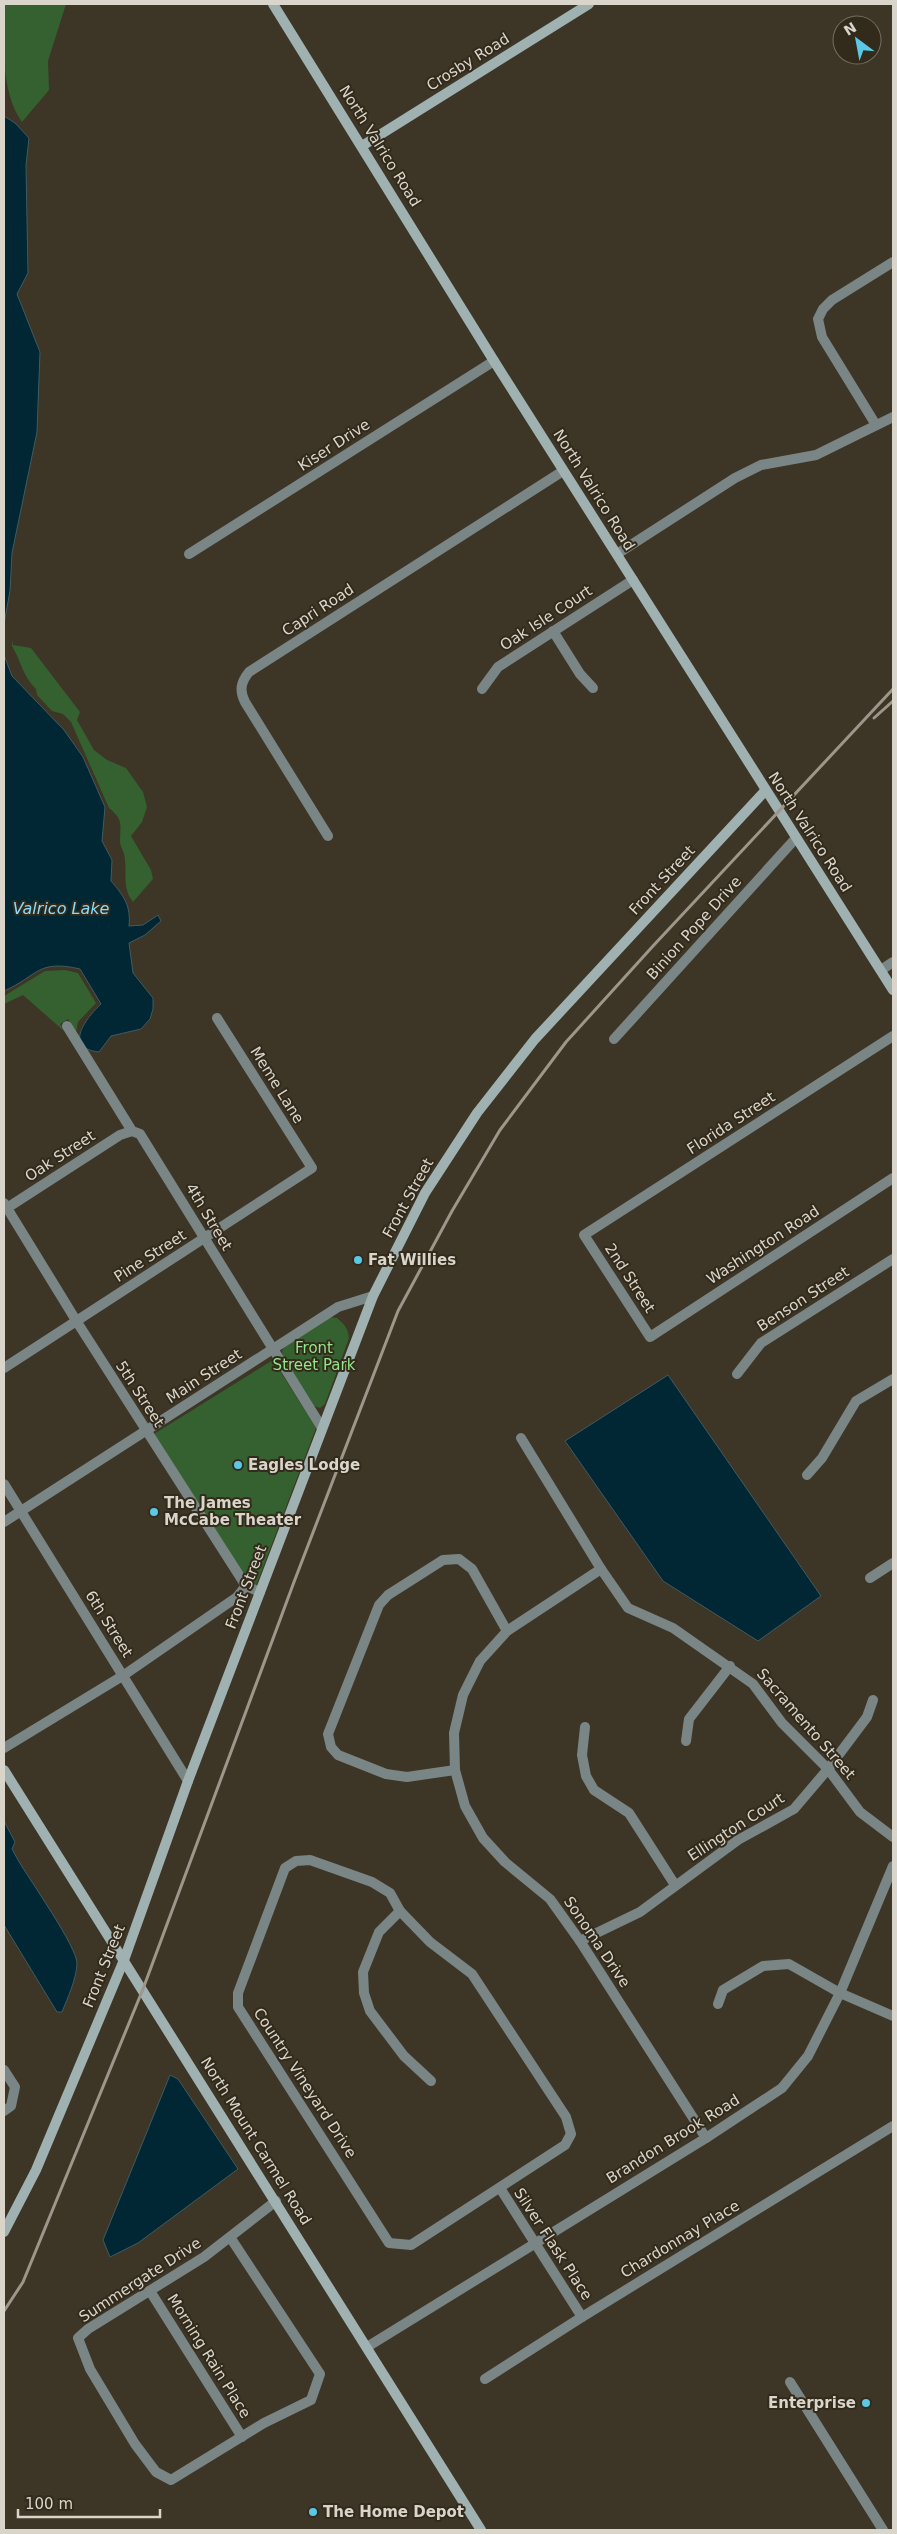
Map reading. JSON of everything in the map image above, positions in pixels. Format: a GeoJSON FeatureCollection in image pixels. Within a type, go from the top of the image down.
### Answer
{"type":"FeatureCollection","features":[{"type":"Feature","properties":{"kind":"street","name":"North Valrico Road"},"geometry":{"type":"LineString","coordinates":[[274,4],[494,361],[893,990]]}},
{"type":"Feature","properties":{"kind":"street","name":"Crosby Road"},"geometry":{"type":"LineString","coordinates":[[362,146],[589,4]]}},
{"type":"Feature","properties":{"kind":"street"},"geometry":{"type":"LineString","coordinates":[[876,425],[822,337],[818,320],[822,309],[832,300],[893,262]]}},
{"type":"Feature","properties":{"kind":"street","name":"Kiser Drive"},"geometry":{"type":"LineString","coordinates":[[189,554],[494,361]]}},
{"type":"Feature","properties":{"kind":"street"},"geometry":{"type":"LineString","coordinates":[[617,554],[734,478],[761,465],[816,455],[893,417]]}},
{"type":"Feature","properties":{"kind":"street","name":"Capri Road"},"geometry":{"type":"LineString","coordinates":[[328,836],[244,702],[242,695],[243,679],[249,672],[564,470]]}},
{"type":"Feature","properties":{"kind":"street","name":"Oak Isle Court"},"geometry":{"type":"LineString","coordinates":[[482,689],[498,667],[633,580]]}},
{"type":"Feature","properties":{"kind":"street"},"geometry":{"type":"LineString","coordinates":[[553,631],[580,674],[593,688]]}},
{"type":"Feature","properties":{"kind":"street","name":"Front Street"},"geometry":{"type":"LineString","coordinates":[[4,2232],[36,2170],[124,1960],[188,1781],[372,1296],[425,1193],[477,1113],[560,1011],[766,791]]}},
{"type":"Feature","properties":{"kind":"street","name":"Binion Pope Drive"},"geometry":{"type":"LineString","coordinates":[[614,1039],[796,838]]}},
{"type":"Feature","properties":{"kind":"street"},"geometry":{"type":"LineString","coordinates":[[881,970],[893,962]]}},
{"type":"Feature","properties":{"kind":"street","name":"Meme Lane"},"geometry":{"type":"LineString","coordinates":[[217,1018],[312,1168]]}},
{"type":"Feature","properties":{"kind":"street","name":"4th Street"},"geometry":{"type":"LineString","coordinates":[[67,1026],[132,1131],[140,1134],[322,1428]]}},
{"type":"Feature","properties":{"kind":"street","name":"Florida Street"},"geometry":{"type":"LineString","coordinates":[[584,1235],[893,1036]]}},
{"type":"Feature","properties":{"kind":"street","name":"Oak Street"},"geometry":{"type":"LineString","coordinates":[[5,1205],[120,1135],[132,1131]]}},
{"type":"Feature","properties":{"kind":"street","name":"Pine Street"},"geometry":{"type":"LineString","coordinates":[[4,1368],[312,1168]]}},
{"type":"Feature","properties":{"kind":"street","name":"Washington Road"},"geometry":{"type":"LineString","coordinates":[[650,1337],[893,1178]]}},
{"type":"Feature","properties":{"kind":"street","name":"5th Street"},"geometry":{"type":"LineString","coordinates":[[5,1205],[77,1322],[246,1586]]}},
{"type":"Feature","properties":{"kind":"street","name":"2nd Street"},"geometry":{"type":"LineString","coordinates":[[584,1235],[650,1337]]}},
{"type":"Feature","properties":{"kind":"street","name":"Benson Street"},"geometry":{"type":"LineString","coordinates":[[737,1374],[761,1343],[893,1259]]}},
{"type":"Feature","properties":{"kind":"street","name":"Main Street"},"geometry":{"type":"LineString","coordinates":[[4,1522],[338,1307],[372,1296]]}},
{"type":"Feature","properties":{"kind":"street"},"geometry":{"type":"LineString","coordinates":[[807,1475],[822,1458],[856,1401],[893,1379]]}},
{"type":"Feature","properties":{"kind":"street","name":"Sacramento Street"},"geometry":{"type":"LineString","coordinates":[[520,1438],[601,1569],[628,1608],[673,1628],[730,1666],[753,1684],[782,1723],[828,1769],[860,1812],[893,1837]]}},
{"type":"Feature","properties":{"kind":"street","name":"6th Street"},"geometry":{"type":"LineString","coordinates":[[4,1484],[124,1674],[188,1781]]}},
{"type":"Feature","properties":{"kind":"street"},"geometry":{"type":"LineString","coordinates":[[455,1770],[407,1777],[386,1774],[338,1755],[331,1747],[328,1734],[379,1605],[388,1595],[444,1560],[460,1559],[472,1569],[507,1631]]}},
{"type":"Feature","properties":{"kind":"street"},"geometry":{"type":"LineString","coordinates":[[870,1578],[893,1563]]}},
{"type":"Feature","properties":{"kind":"street","name":"Sonoma Drive"},"geometry":{"type":"LineString","coordinates":[[601,1569],[507,1631],[480,1660],[463,1695],[454,1733],[455,1770],[465,1806],[483,1838],[505,1862],[550,1899],[580,1941],[706,2138]]}},
{"type":"Feature","properties":{"kind":"street"},"geometry":{"type":"LineString","coordinates":[[4,1748],[124,1674],[237,1596],[246,1586],[260,1592]]}},
{"type":"Feature","properties":{"kind":"street"},"geometry":{"type":"LineString","coordinates":[[686,1741],[689,1719],[730,1666]]}},
{"type":"Feature","properties":{"kind":"street","name":"Ellington Court"},"geometry":{"type":"LineString","coordinates":[[580,1941],[640,1912],[738,1840],[794,1810],[867,1717],[873,1700]]}},
{"type":"Feature","properties":{"kind":"street"},"geometry":{"type":"LineString","coordinates":[[585,1727],[582,1755],[586,1776],[594,1790],[629,1813],[675,1885]]}},
{"type":"Feature","properties":{"kind":"street","name":"North Mount Carmel Road"},"geometry":{"type":"LineString","coordinates":[[4,1770],[481,2530]]}},
{"type":"Feature","properties":{"kind":"street","name":"Country Vineyard Drive"},"geometry":{"type":"LineString","coordinates":[[310,1860],[372,1882],[390,1893],[400,1911],[430,1942],[472,1974],[566,2117],[570,2134],[565,2145],[500,2188],[411,2245],[389,2243],[238,2007],[238,1993],[284,1868],[296,1861],[310,1860]]}},
{"type":"Feature","properties":{"kind":"street","name":"Brandon Brook Road"},"geometry":{"type":"LineString","coordinates":[[367,2347],[534,2242],[706,2138],[782,2088],[808,2056],[840,1993],[893,1866]]}},
{"type":"Feature","properties":{"kind":"street"},"geometry":{"type":"LineString","coordinates":[[400,1911],[379,1932],[363,1972],[364,1993],[370,2011],[404,2056],[431,2081]]}},
{"type":"Feature","properties":{"kind":"street"},"geometry":{"type":"LineString","coordinates":[[718,2004],[723,1990],[763,1966],[789,1964],[840,1993],[893,2016]]}},
{"type":"Feature","properties":{"kind":"street"},"geometry":{"type":"LineString","coordinates":[[4,2070],[15,2087],[11,2106],[4,2111]]}},
{"type":"Feature","properties":{"kind":"street","name":"Chardonnay Place"},"geometry":{"type":"LineString","coordinates":[[485,2379],[582,2317],[893,2126]]}},
{"type":"Feature","properties":{"kind":"street","name":"Silver Flask Place"},"geometry":{"type":"LineString","coordinates":[[500,2188],[582,2317]]}},
{"type":"Feature","properties":{"kind":"street","name":"Summergate Drive"},"geometry":{"type":"LineString","coordinates":[[230,2237],[320,2374],[311,2400],[264,2423],[171,2480],[156,2472],[135,2444],[90,2369],[78,2338],[88,2329],[204,2257],[276,2201]]}},
{"type":"Feature","properties":{"kind":"street","name":"Morning Rain Place"},"geometry":{"type":"LineString","coordinates":[[150,2290],[242,2437]]}},
{"type":"Feature","properties":{"kind":"street"},"geometry":{"type":"LineString","coordinates":[[790,2382],[883,2530]]}},
{"type":"Feature","properties":{"kind":"green space"},"geometry":{"type":"Polygon","coordinates":[[[4,4],[66,4],[48,61],[49,90],[22,122],[15,110],[7,81],[4,50],[4,4]]]}},
{"type":"Feature","properties":{"kind":"green space"},"geometry":{"type":"Polygon","coordinates":[[[13,638],[13,645],[31,648],[80,712],[77,720],[94,750],[107,760],[126,768],[143,792],[147,807],[142,822],[131,836],[151,870],[153,879],[133,902],[127,891],[124,854],[120,844],[119,820],[109,808],[71,722],[63,714],[52,711],[37,695],[36,689],[25,674],[12,646],[13,638]]]}},
{"type":"Feature","properties":{"kind":"green space"},"geometry":{"type":"Polygon","coordinates":[[[65,970],[78,973],[96,1003],[78,1022],[76,1032],[68,1019],[60,1024],[64,1031],[23,995],[4,1004],[4,996],[45,971],[65,970]]]}},
{"type":"Feature","properties":{"kind":"green space","name":"Front Street Park"},"geometry":{"type":"Polygon","coordinates":[[[328,1317],[337,1318],[342,1322],[347,1329],[349,1338],[325,1404],[320,1408],[314,1406],[283,1357],[282,1351],[286,1344],[328,1317]]]}},
{"type":"Feature","properties":{"kind":"green space"},"geometry":{"type":"Polygon","coordinates":[[[273,1360],[316,1428],[256,1586],[246,1578],[154,1434],[273,1360]]]}},
{"type":"Feature","properties":{"kind":"water"},"geometry":{"type":"Polygon","coordinates":[[[4,116],[15,123],[29,138],[26,165],[28,273],[17,294],[40,352],[37,432],[12,553],[10,591],[4,624],[4,116]]]}},
{"type":"Feature","properties":{"kind":"water","name":"Valrico Lake"},"geometry":{"type":"Polygon","coordinates":[[[4,655],[12,676],[64,730],[83,757],[105,807],[102,841],[112,860],[111,881],[120,892],[128,907],[129,926],[143,925],[158,915],[161,921],[145,935],[129,943],[133,973],[153,998],[153,1009],[150,1019],[141,1029],[111,1036],[99,1052],[82,1045],[80,1038],[84,1024],[101,1004],[80,969],[66,966],[46,968],[4,991],[4,655]]]}},
{"type":"Feature","properties":{"kind":"water"},"geometry":{"type":"Polygon","coordinates":[[[668,1375],[821,1596],[758,1641],[663,1581],[565,1441],[668,1375]]]}},
{"type":"Feature","properties":{"kind":"water"},"geometry":{"type":"Polygon","coordinates":[[[4,1821],[15,1842],[12,1849],[62,1929],[75,1956],[77,1964],[75,1976],[62,2012],[57,2012],[4,1925],[4,1821]]]}},
{"type":"Feature","properties":{"kind":"water"},"geometry":{"type":"Polygon","coordinates":[[[170,2075],[178,2079],[238,2169],[138,2243],[110,2257],[103,2240],[170,2075]]]}},
{"type":"Feature","properties":{"kind":"railway"},"geometry":{"type":"LineString","coordinates":[[4,2311],[23,2282],[143,1989],[294,1582],[398,1311],[452,1211],[500,1130],[566,1042],[893,689]]}},
{"type":"Feature","properties":{"kind":"railway"},"geometry":{"type":"LineString","coordinates":[[874,718],[893,701]]}},
{"type":"Feature","properties":{"kind":"place","name":"Fat Willies"},"geometry":{"type":"Point","coordinates":[358,1260]}},
{"type":"Feature","properties":{"kind":"place","name":"Eagles Lodge"},"geometry":{"type":"Point","coordinates":[238,1465]}},
{"type":"Feature","properties":{"kind":"place","name":"The James McCabe Theater"},"geometry":{"type":"Point","coordinates":[154,1512]}},
{"type":"Feature","properties":{"kind":"place","name":"Enterprise"},"geometry":{"type":"Point","coordinates":[866,2403]}},
{"type":"Feature","properties":{"kind":"place","name":"The Home Depot"},"geometry":{"type":"Point","coordinates":[313,2512]}}]}
